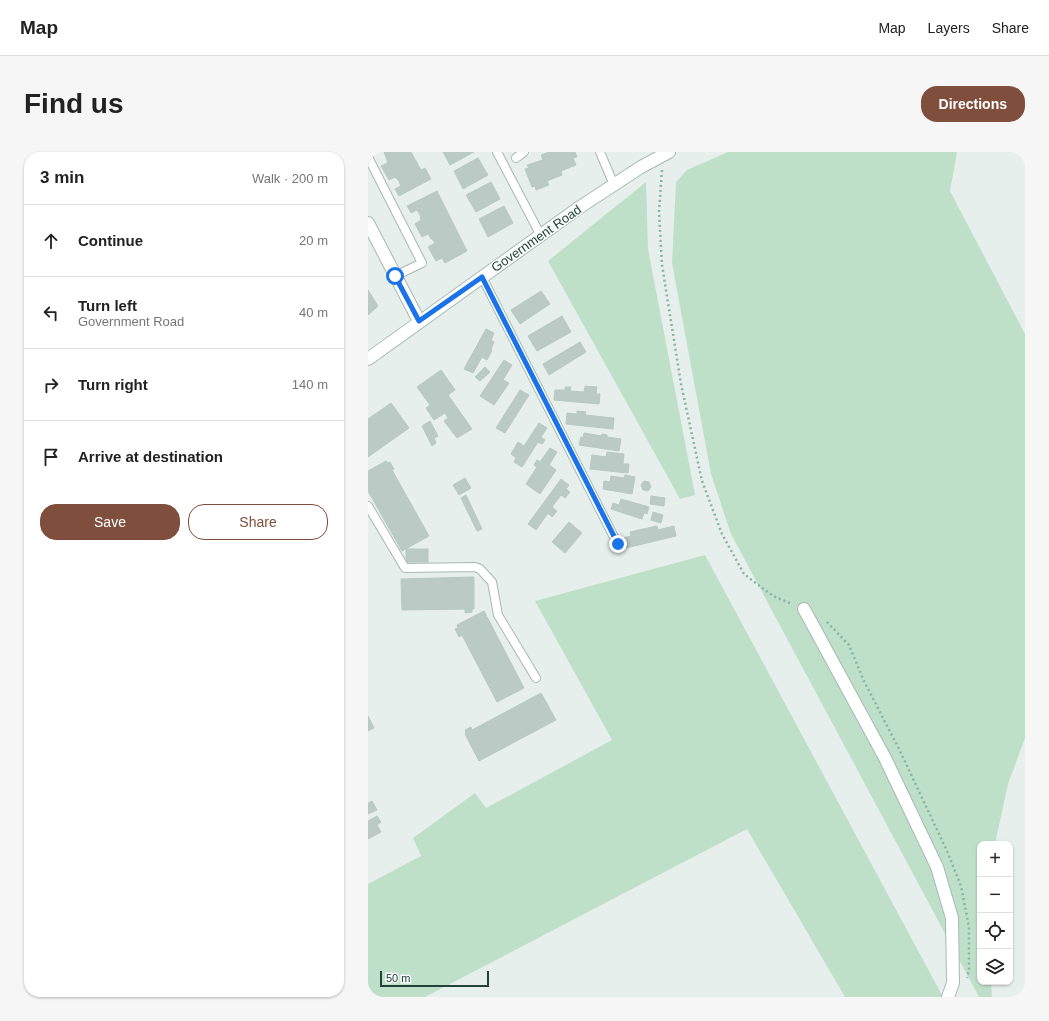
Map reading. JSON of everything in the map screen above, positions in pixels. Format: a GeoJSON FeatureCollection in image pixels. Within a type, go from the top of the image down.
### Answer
{"type":"FeatureCollection","features":[{"type":"Feature","properties":{"kind":"street","name":"Government Road"},"geometry":{"type":"LineString","coordinates":[[368,359],[419,321],[614,184],[666,154]]}},
{"type":"Feature","properties":{"kind":"street"},"geometry":{"type":"LineString","coordinates":[[368,223],[419,321]]}},
{"type":"Feature","properties":{"kind":"street"},"geometry":{"type":"LineString","coordinates":[[804,609],[885,758],[937,867],[952,918],[953,983],[948,997]]}},
{"type":"Feature","properties":{"kind":"lane"},"geometry":{"type":"LineString","coordinates":[[497,152],[541,236]]}},
{"type":"Feature","properties":{"kind":"lane"},"geometry":{"type":"LineString","coordinates":[[516,158],[524,152]]}},
{"type":"Feature","properties":{"kind":"lane"},"geometry":{"type":"LineString","coordinates":[[600,152],[614,184]]}},
{"type":"Feature","properties":{"kind":"lane"},"geometry":{"type":"LineString","coordinates":[[368,157],[422,263],[395,276]]}},
{"type":"Feature","properties":{"kind":"lane"},"geometry":{"type":"LineString","coordinates":[[482,277],[618,544]]}},
{"type":"Feature","properties":{"kind":"lane"},"geometry":{"type":"LineString","coordinates":[[368,506],[405,568],[475,567],[486,574],[492,582],[495,592],[498,615],[536,678]]}},
{"type":"Feature","properties":{"kind":"path"},"geometry":{"type":"LineString","coordinates":[[666,154],[659,212],[664,272],[681,384],[702,481],[722,534]]}},
{"type":"Feature","properties":{"kind":"green space"},"geometry":{"type":"Polygon","coordinates":[[[728,152],[957,152],[950,191],[1025,334],[1025,738],[1008,784],[996,841],[977,841],[977,985],[991,985],[992,997],[979,997],[731,534],[711,474],[672,263],[676,182],[687,170],[728,152]]]}},
{"type":"Feature","properties":{"kind":"green space"},"geometry":{"type":"Polygon","coordinates":[[[646,182],[648,249],[695,495],[680,499],[548,261],[646,182]]]}},
{"type":"Feature","properties":{"kind":"green space"},"geometry":{"type":"Polygon","coordinates":[[[705,555],[943,997],[845,997],[747,829],[425,997],[368,997],[368,884],[421,856],[413,838],[475,793],[486,808],[612,740],[535,601],[705,555]]]}},
{"type":"Feature","properties":{"kind":"building"},"geometry":{"type":"Polygon","coordinates":[[[384,152],[411,152],[421,170],[425,168],[431,179],[399,196],[395,189],[401,186],[399,181],[395,177],[389,180],[381,166],[388,163],[384,152]]]}},
{"type":"Feature","properties":{"kind":"building"},"geometry":{"type":"Polygon","coordinates":[[[443,152],[474,152],[450,165],[443,152]]]}},
{"type":"Feature","properties":{"kind":"building"},"geometry":{"type":"Polygon","coordinates":[[[549,152],[575,152],[577,157],[573,158],[576,165],[561,171],[562,175],[547,181],[549,185],[536,190],[535,186],[532,187],[525,169],[529,168],[527,165],[543,160],[541,155],[549,152]]]}},
{"type":"Feature","properties":{"kind":"building"},"geometry":{"type":"Polygon","coordinates":[[[478,158],[488,175],[463,189],[454,171],[478,158]]]}},
{"type":"Feature","properties":{"kind":"building"},"geometry":{"type":"Polygon","coordinates":[[[491,182],[500,199],[476,212],[466,195],[491,182]]]}},
{"type":"Feature","properties":{"kind":"building"},"geometry":{"type":"Polygon","coordinates":[[[437,191],[467,251],[445,263],[442,258],[436,261],[428,247],[435,243],[428,234],[422,237],[415,224],[421,220],[420,215],[417,210],[411,213],[407,206],[437,191]]]}},
{"type":"Feature","properties":{"kind":"building"},"geometry":{"type":"Polygon","coordinates":[[[504,206],[513,223],[488,237],[479,219],[504,206]]]}},
{"type":"Feature","properties":{"kind":"building"},"geometry":{"type":"Polygon","coordinates":[[[368,290],[378,306],[368,315],[368,290]]]}},
{"type":"Feature","properties":{"kind":"building"},"geometry":{"type":"Polygon","coordinates":[[[541,291],[550,304],[520,324],[511,310],[541,291]]]}},
{"type":"Feature","properties":{"kind":"building"},"geometry":{"type":"Polygon","coordinates":[[[562,316],[571,332],[537,351],[528,336],[562,316]]]}},
{"type":"Feature","properties":{"kind":"building"},"geometry":{"type":"Polygon","coordinates":[[[486,329],[494,333],[491,340],[494,342],[491,349],[492,350],[487,360],[482,357],[473,373],[464,369],[486,329]]]}},
{"type":"Feature","properties":{"kind":"building"},"geometry":{"type":"Polygon","coordinates":[[[580,342],[586,352],[549,375],[543,364],[580,342]]]}},
{"type":"Feature","properties":{"kind":"building"},"geometry":{"type":"Polygon","coordinates":[[[504,360],[512,365],[503,380],[509,383],[494,405],[480,396],[504,360]]]}},
{"type":"Feature","properties":{"kind":"building"},"geometry":{"type":"Polygon","coordinates":[[[485,367],[490,372],[480,381],[475,377],[485,367]]]}},
{"type":"Feature","properties":{"kind":"building"},"geometry":{"type":"Polygon","coordinates":[[[441,370],[455,390],[448,395],[472,429],[457,438],[444,421],[448,418],[445,413],[434,420],[426,408],[430,405],[417,387],[441,370]]]}},
{"type":"Feature","properties":{"kind":"building"},"geometry":{"type":"Polygon","coordinates":[[[585,386],[597,387],[596,394],[600,394],[599,404],[554,400],[555,390],[565,390],[565,387],[571,387],[570,391],[584,392],[585,386]]]}},
{"type":"Feature","properties":{"kind":"building"},"geometry":{"type":"Polygon","coordinates":[[[520,390],[529,395],[505,433],[496,428],[520,390]]]}},
{"type":"Feature","properties":{"kind":"building"},"geometry":{"type":"Polygon","coordinates":[[[391,403],[409,428],[368,457],[368,419],[391,403]]]}},
{"type":"Feature","properties":{"kind":"building"},"geometry":{"type":"Polygon","coordinates":[[[577,411],[586,412],[585,415],[614,418],[613,429],[566,424],[567,413],[577,414],[577,411]]]}},
{"type":"Feature","properties":{"kind":"building"},"geometry":{"type":"Polygon","coordinates":[[[430,421],[438,436],[434,438],[436,443],[432,446],[422,426],[430,421]]]}},
{"type":"Feature","properties":{"kind":"building"},"geometry":{"type":"Polygon","coordinates":[[[539,423],[547,428],[541,437],[545,440],[542,444],[538,442],[522,467],[514,462],[516,458],[511,454],[518,442],[524,446],[539,423]]]}},
{"type":"Feature","properties":{"kind":"building"},"geometry":{"type":"Polygon","coordinates":[[[584,433],[602,436],[602,434],[607,435],[607,437],[621,439],[619,451],[579,445],[581,437],[583,438],[584,433]]]}},
{"type":"Feature","properties":{"kind":"building"},"geometry":{"type":"Polygon","coordinates":[[[550,448],[557,452],[549,465],[556,470],[540,494],[526,484],[537,467],[534,465],[537,460],[540,462],[550,448]]]}},
{"type":"Feature","properties":{"kind":"building"},"geometry":{"type":"Polygon","coordinates":[[[607,452],[624,454],[623,464],[629,464],[628,473],[590,469],[592,455],[606,457],[607,452]]]}},
{"type":"Feature","properties":{"kind":"building"},"geometry":{"type":"Polygon","coordinates":[[[386,461],[388,463],[390,462],[394,469],[392,470],[429,536],[402,551],[368,491],[368,471],[386,461]]]}},
{"type":"Feature","properties":{"kind":"building"},"geometry":{"type":"Polygon","coordinates":[[[625,475],[635,477],[632,494],[603,489],[604,481],[610,482],[611,476],[624,478],[625,475]]]}},
{"type":"Feature","properties":{"kind":"building"},"geometry":{"type":"Polygon","coordinates":[[[465,478],[471,488],[459,495],[453,485],[465,478]]]}},
{"type":"Feature","properties":{"kind":"building"},"geometry":{"type":"Polygon","coordinates":[[[561,479],[569,485],[566,489],[570,492],[565,498],[561,495],[552,507],[557,511],[552,517],[548,513],[536,530],[528,524],[561,479]]]}},
{"type":"Feature","properties":{"kind":"building"},"geometry":{"type":"Polygon","coordinates":[[[644,481],[649,482],[651,487],[648,491],[643,490],[641,485],[644,481]]]}},
{"type":"Feature","properties":{"kind":"building"},"geometry":{"type":"Polygon","coordinates":[[[466,495],[482,529],[477,531],[461,498],[466,495]]]}},
{"type":"Feature","properties":{"kind":"building"},"geometry":{"type":"Polygon","coordinates":[[[651,496],[665,498],[664,506],[650,504],[651,496]]]}},
{"type":"Feature","properties":{"kind":"building"},"geometry":{"type":"Polygon","coordinates":[[[621,499],[649,507],[647,514],[644,513],[642,519],[611,509],[613,503],[619,505],[621,499]]]}},
{"type":"Feature","properties":{"kind":"building"},"geometry":{"type":"Polygon","coordinates":[[[653,512],[663,515],[661,523],[651,520],[653,512]]]}},
{"type":"Feature","properties":{"kind":"building"},"geometry":{"type":"Polygon","coordinates":[[[569,522],[582,533],[565,553],[552,542],[569,522]]]}},
{"type":"Feature","properties":{"kind":"building"},"geometry":{"type":"Polygon","coordinates":[[[657,526],[658,530],[674,526],[676,536],[626,548],[623,538],[631,536],[630,532],[657,526]]]}},
{"type":"Feature","properties":{"kind":"building"},"geometry":{"type":"Polygon","coordinates":[[[406,549],[428,549],[428,562],[406,562],[406,549]]]}},
{"type":"Feature","properties":{"kind":"building"},"geometry":{"type":"Polygon","coordinates":[[[474,577],[474,609],[472,609],[472,612],[465,613],[465,609],[402,610],[401,579],[474,577]]]}},
{"type":"Feature","properties":{"kind":"building"},"geometry":{"type":"Polygon","coordinates":[[[484,611],[524,688],[497,702],[462,635],[459,637],[455,629],[458,628],[457,625],[484,611]]]}},
{"type":"Feature","properties":{"kind":"building"},"geometry":{"type":"Polygon","coordinates":[[[541,693],[556,720],[479,761],[465,734],[465,730],[471,727],[472,730],[541,693]]]}},
{"type":"Feature","properties":{"kind":"building"},"geometry":{"type":"Polygon","coordinates":[[[368,716],[374,728],[368,731],[368,716]]]}},
{"type":"Feature","properties":{"kind":"building"},"geometry":{"type":"Polygon","coordinates":[[[372,801],[377,810],[368,814],[368,803],[372,801]]]}},
{"type":"Feature","properties":{"kind":"building"},"geometry":{"type":"Polygon","coordinates":[[[377,816],[381,822],[377,825],[381,832],[368,839],[368,821],[377,816]]]}},
{"type":"Feature","properties":{"kind":"route"},"geometry":{"type":"LineString","coordinates":[[395,276],[419,321],[482,277],[618,544]]}}]}
